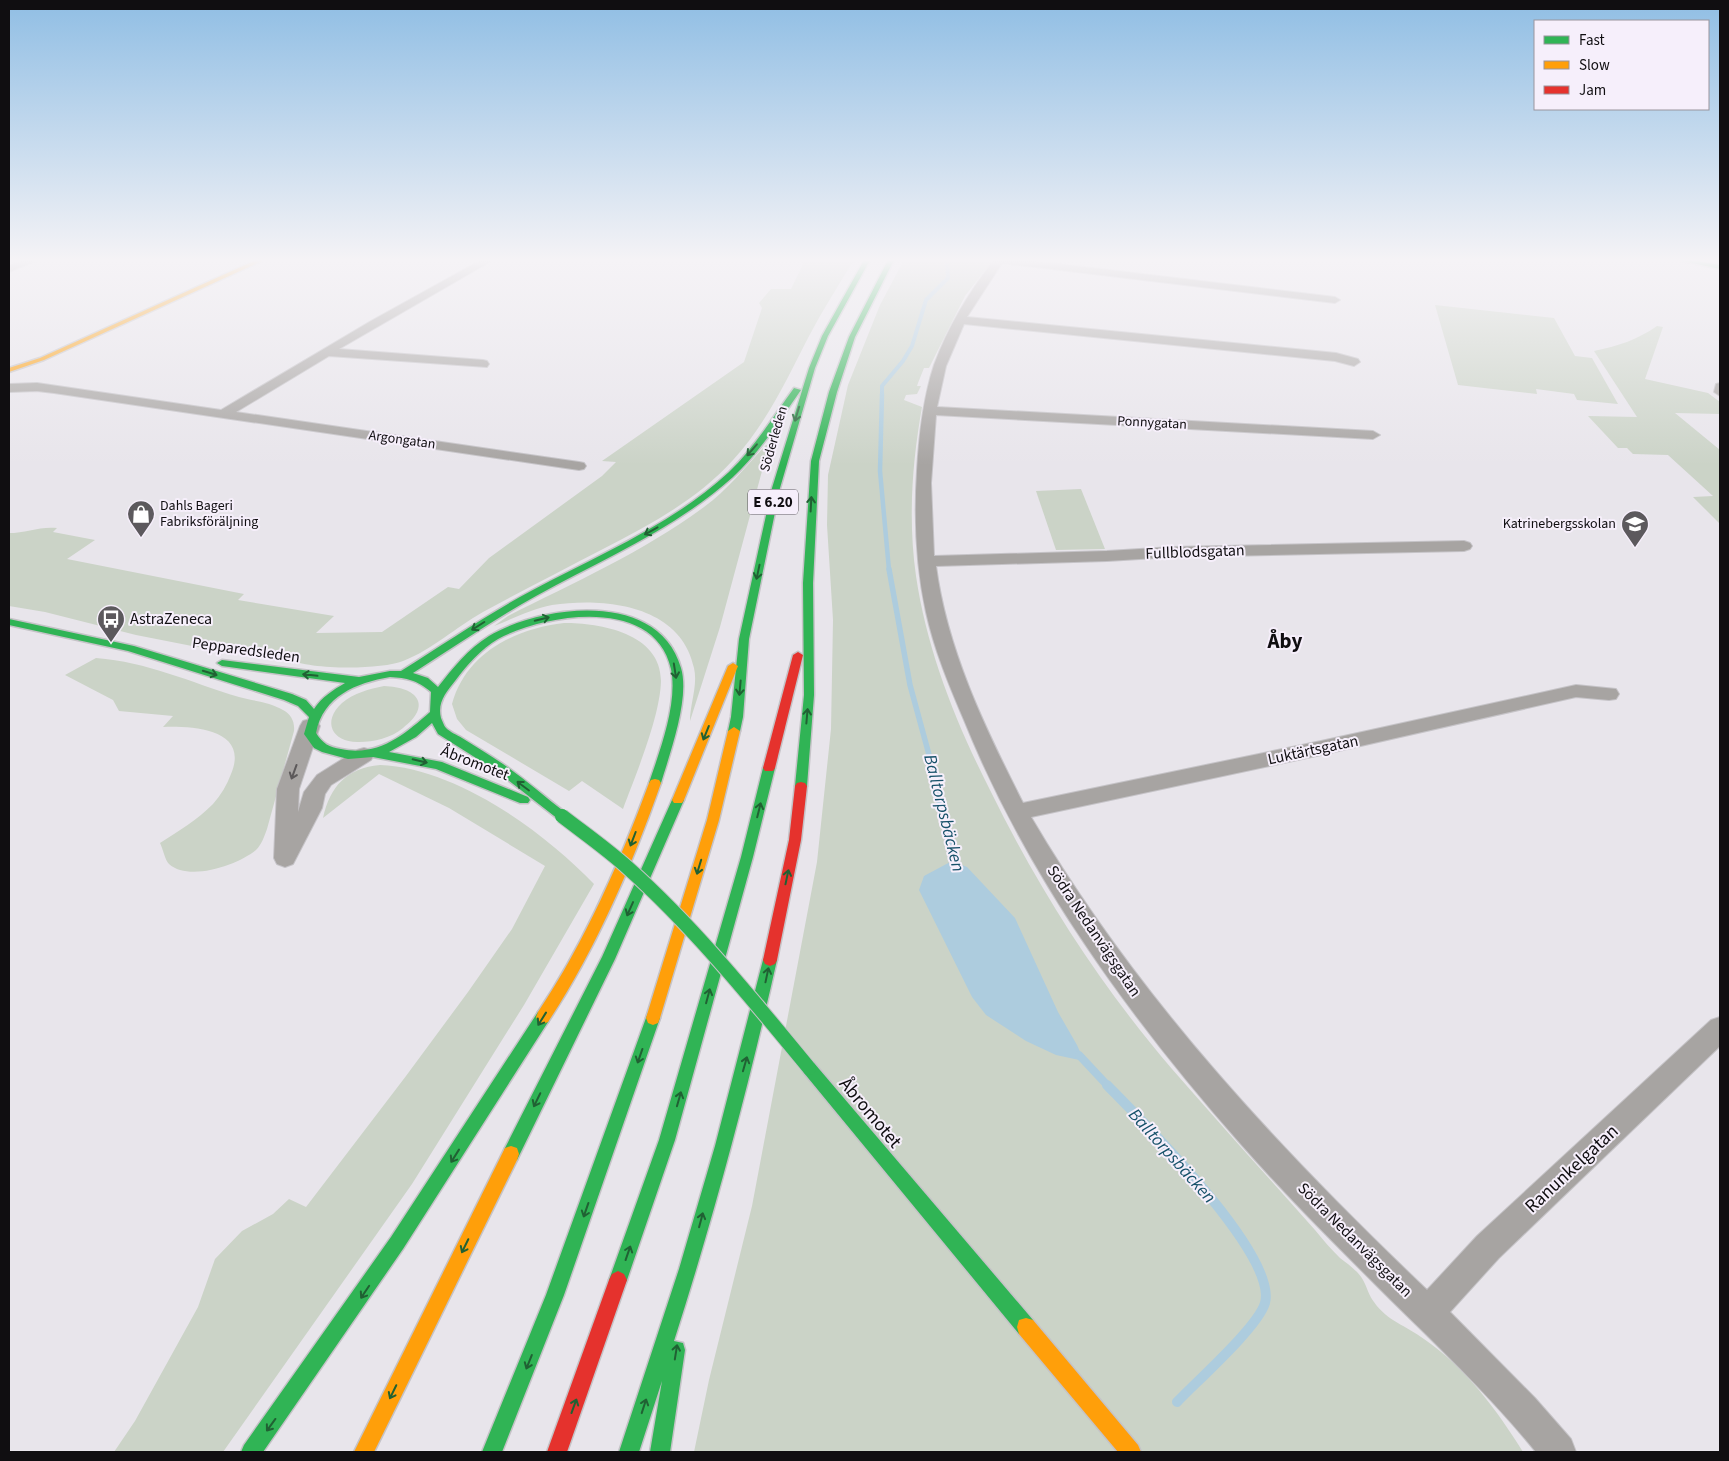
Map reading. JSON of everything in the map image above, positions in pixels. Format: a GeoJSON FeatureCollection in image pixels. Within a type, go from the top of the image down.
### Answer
{"type":"FeatureCollection","features":[{"type":"Feature","properties":{"kind":"main road"},"geometry":{"type":"LineString","coordinates":[[9,371],[42,359],[110,328]]}},
{"type":"Feature","properties":{"kind":"main road","name":"Söderleden"},"geometry":{"type":"LineString","coordinates":[[744,639],[776,488],[812,368],[829,328]]}},
{"type":"Feature","properties":{"kind":"main road","name":"E 6.20"},"geometry":{"type":"LineString","coordinates":[[808,616],[813,486],[820,438],[833,392],[856,328]]}},
{"type":"Feature","properties":{"kind":"main road"},"geometry":{"type":"LineString","coordinates":[[9,387],[42,359]]}},
{"type":"Feature","properties":{"kind":"main road"},"geometry":{"type":"LineString","coordinates":[[404,674],[516,603],[653,530],[692,506],[732,473],[757,444],[812,368]]}},
{"type":"Feature","properties":{"kind":"main road"},"geometry":{"type":"LineString","coordinates":[[9,371],[18,371],[22,377]]}},
{"type":"Feature","properties":{"kind":"main road"},"geometry":{"type":"LineString","coordinates":[[251,1452],[364,1295],[568,978],[629,850],[651,794],[678,695],[676,668],[671,653],[662,637],[634,620],[598,614],[550,617],[518,626],[497,636],[477,648],[466,659],[437,697]]}},
{"type":"Feature","properties":{"kind":"main road"},"geometry":{"type":"LineString","coordinates":[[629,1452],[688,1267],[756,1023],[795,840],[809,695],[808,616]]}},
{"type":"Feature","properties":{"kind":"main road"},"geometry":{"type":"LineString","coordinates":[[557,1452],[667,1140],[744,866],[808,616]]}},
{"type":"Feature","properties":{"kind":"main road","name":"Pepparedsleden"},"geometry":{"type":"LineString","coordinates":[[9,622],[130,648],[283,672],[359,681]]}},
{"type":"Feature","properties":{"kind":"main road"},"geometry":{"type":"LineString","coordinates":[[364,1452],[616,942],[685,785],[744,639]]}},
{"type":"Feature","properties":{"kind":"main road"},"geometry":{"type":"LineString","coordinates":[[492,1452],[556,1296],[656,1010],[713,820],[737,717],[744,639]]}},
{"type":"Feature","properties":{"kind":"main road","name":"Pepparedsleden"},"geometry":{"type":"LineString","coordinates":[[130,648],[288,697],[302,703],[312,720]]}},
{"type":"Feature","properties":{"kind":"main road"},"geometry":{"type":"LineString","coordinates":[[312,720],[321,705],[332,695],[359,681],[390,674],[404,674],[423,679],[430,684],[437,697],[437,706],[433,716]]}},
{"type":"Feature","properties":{"kind":"main road","name":"Åbromotet"},"geometry":{"type":"LineString","coordinates":[[368,754],[391,748],[410,739],[424,728],[433,716]]}},
{"type":"Feature","properties":{"kind":"main road","name":"Åbromotet"},"geometry":{"type":"LineString","coordinates":[[433,716],[435,722],[452,740],[490,762],[562,816],[627,867],[670,908],[730,973],[1131,1452]]}},
{"type":"Feature","properties":{"kind":"main road","name":"Åbromotet"},"geometry":{"type":"LineString","coordinates":[[312,720],[312,737],[324,749],[346,755],[368,754],[438,765],[562,816]]}},
{"type":"Feature","properties":{"kind":"main road"},"geometry":{"type":"LineString","coordinates":[[564,1008],[568,978]]}},
{"type":"Feature","properties":{"kind":"main road"},"geometry":{"type":"LineString","coordinates":[[558,1056],[562,1027]]}},
{"type":"Feature","properties":{"kind":"main road"},"geometry":{"type":"LineString","coordinates":[[660,1452],[688,1267]]}},
{"type":"Feature","properties":{"kind":"street"},"geometry":{"type":"LineString","coordinates":[[225,414],[368,328]]}},
{"type":"Feature","properties":{"kind":"street","name":"Södra Nedanvägsgatan"},"geometry":{"type":"LineString","coordinates":[[956,328],[938,373],[925,454],[922,494],[926,561],[943,641],[976,729],[1017,812],[1072,904],[1106,954],[1179,1050],[1256,1139],[1347,1234],[1481,1364],[1536,1424],[1558,1452]]}},
{"type":"Feature","properties":{"kind":"street"},"geometry":{"type":"LineString","coordinates":[[1043,328],[1336,357],[1354,362]]}},
{"type":"Feature","properties":{"kind":"street"},"geometry":{"type":"LineString","coordinates":[[326,352],[482,364]]}},
{"type":"Feature","properties":{"kind":"street","name":"Argongatan"},"geometry":{"type":"LineString","coordinates":[[22,377],[37,387]]}},
{"type":"Feature","properties":{"kind":"street","name":"Argongatan"},"geometry":{"type":"LineString","coordinates":[[9,387],[37,387],[579,466]]}},
{"type":"Feature","properties":{"kind":"street"},"geometry":{"type":"LineString","coordinates":[[1720,387],[1720,392]]}},
{"type":"Feature","properties":{"kind":"street","name":"Ponnygatan"},"geometry":{"type":"LineString","coordinates":[[931,411],[1373,435]]}},
{"type":"Feature","properties":{"kind":"street","name":"Fullblodsgatan"},"geometry":{"type":"LineString","coordinates":[[926,561],[1087,557],[1173,552],[1464,546]]}},
{"type":"Feature","properties":{"kind":"street","name":"Luktärtsgatan"},"geometry":{"type":"LineString","coordinates":[[1017,812],[1321,748],[1576,691],[1609,694]]}},
{"type":"Feature","properties":{"kind":"street"},"geometry":{"type":"LineString","coordinates":[[312,720],[288,788],[284,858],[310,808],[316,792],[324,780],[368,754]]}},
{"type":"Feature","properties":{"kind":"street","name":"Ranunkelgatan"},"geometry":{"type":"LineString","coordinates":[[1427,1313],[1488,1247],[1720,1029]]}},
{"type":"Feature","properties":{"kind":"shaded area"},"geometry":{"type":"Polygon","coordinates":[[[755,328],[814,328],[756,432],[733,460],[704,487],[656,520],[483,612],[434,645],[403,661],[379,666],[345,668],[312,665],[288,659],[290,656],[244,648],[217,650],[192,646],[136,635],[45,612],[9,606],[9,533],[57,528],[53,532],[95,540],[67,559],[244,594],[238,600],[334,616],[316,633],[382,632],[448,587],[459,589],[489,558],[602,476],[616,462],[602,461],[744,362],[755,328]]]}},
{"type":"Feature","properties":{"kind":"shaded area"},"geometry":{"type":"Polygon","coordinates":[[[871,328],[949,328],[929,368],[924,368],[917,386],[921,386],[917,394],[906,395],[904,400],[922,407],[912,492],[912,534],[916,576],[927,632],[944,686],[966,739],[1009,827],[1072,936],[1120,1004],[1172,1069],[1327,1244],[1353,1268],[1363,1280],[1372,1300],[1379,1309],[1391,1319],[1418,1334],[1453,1363],[1491,1405],[1523,1452],[694,1452],[709,1380],[752,1206],[817,862],[831,729],[833,620],[827,525],[828,475],[848,385],[871,328]]]}},
{"type":"Feature","properties":{"kind":"shaded area"},"geometry":{"type":"Polygon","coordinates":[[[1442,328],[1560,328],[1575,356],[1592,358],[1618,404],[1577,400],[1574,394],[1536,389],[1537,394],[1458,385],[1442,328]]]}},
{"type":"Feature","properties":{"kind":"shaded area"},"geometry":{"type":"Polygon","coordinates":[[[1653,328],[1663,328],[1645,379],[1708,393],[1720,402],[1720,414],[1675,413],[1720,450],[1720,524],[1693,497],[1713,496],[1668,455],[1633,454],[1627,448],[1618,448],[1588,416],[1637,417],[1594,351],[1627,342],[1653,328]]]}},
{"type":"Feature","properties":{"kind":"shaded area"},"geometry":{"type":"Polygon","coordinates":[[[766,445],[769,445],[720,627],[690,721],[695,681],[694,668],[686,647],[674,630],[657,618],[638,610],[617,605],[573,603],[545,607],[494,626],[508,616],[633,552],[681,523],[721,493],[766,445]]]}},
{"type":"Feature","properties":{"kind":"shaded area"},"geometry":{"type":"Polygon","coordinates":[[[1081,489],[1105,549],[1056,550],[1036,491],[1081,489]]]}},
{"type":"Feature","properties":{"kind":"shaded area"},"geometry":{"type":"Polygon","coordinates":[[[564,623],[594,625],[626,634],[640,642],[651,652],[658,665],[661,681],[660,695],[652,728],[623,809],[582,781],[569,791],[466,730],[457,719],[452,704],[459,686],[468,671],[494,647],[527,631],[564,623]]]}},
{"type":"Feature","properties":{"kind":"shaded area"},"geometry":{"type":"Polygon","coordinates":[[[96,658],[115,660],[168,673],[239,697],[273,705],[290,716],[294,724],[294,731],[267,829],[256,850],[248,856],[226,866],[201,871],[188,872],[169,864],[160,843],[207,810],[219,797],[231,774],[235,759],[233,748],[226,739],[215,733],[189,728],[163,727],[173,716],[119,711],[113,700],[65,675],[96,658]]]}},
{"type":"Feature","properties":{"kind":"shaded area"},"geometry":{"type":"Polygon","coordinates":[[[384,686],[405,690],[417,699],[419,705],[412,720],[388,737],[376,740],[365,742],[350,741],[342,739],[337,735],[331,724],[332,717],[342,703],[362,692],[384,686]]]}},
{"type":"Feature","properties":{"kind":"shaded area"},"geometry":{"type":"Polygon","coordinates":[[[380,765],[409,769],[438,777],[468,790],[524,824],[550,843],[594,884],[524,1005],[412,1184],[223,1452],[114,1452],[135,1421],[198,1307],[215,1259],[242,1231],[273,1214],[289,1199],[306,1207],[468,992],[512,929],[545,866],[449,808],[379,774],[323,818],[330,797],[342,781],[358,770],[380,765]]]}},
{"type":"Feature","properties":{"kind":"water"},"geometry":{"type":"Polygon","coordinates":[[[952,861],[967,867],[1015,918],[1058,1012],[1084,1061],[1056,1055],[1026,1041],[986,1015],[972,997],[919,890],[924,876],[952,861]]]}},
{"type":"Feature","properties":{"kind":"waterway","name":"Balltorpsbäcken"},"geometry":{"type":"LineString","coordinates":[[882,394],[882,386],[903,361],[912,346],[917,328]]}},
{"type":"Feature","properties":{"kind":"waterway","name":"Balltorpsbäcken"},"geometry":{"type":"LineString","coordinates":[[882,394],[880,471],[889,570]]}},
{"type":"Feature","properties":{"kind":"waterway","name":"Balltorpsbäcken"},"geometry":{"type":"LineString","coordinates":[[889,569],[910,685],[940,795]]}},
{"type":"Feature","properties":{"kind":"waterway","name":"Balltorpsbäcken"},"geometry":{"type":"LineString","coordinates":[[939,794],[954,867]]}},
{"type":"Feature","properties":{"kind":"waterway","name":"Balltorpsbäcken"},"geometry":{"type":"LineString","coordinates":[[1079,1055],[1108,1086]]}},
{"type":"Feature","properties":{"kind":"waterway","name":"Balltorpsbäcken"},"geometry":{"type":"LineString","coordinates":[[1107,1085],[1204,1189],[1230,1222],[1251,1254],[1263,1281],[1265,1303],[1251,1326],[1226,1354],[1177,1402]]}},
{"type":"Feature","properties":{"kind":"traffic: fast"},"geometry":{"type":"LineString","coordinates":[[734,731],[744,639],[776,488],[812,368],[829,328]]}},
{"type":"Feature","properties":{"kind":"traffic: fast"},"geometry":{"type":"LineString","coordinates":[[801,786],[809,695],[808,583],[815,461],[833,392],[856,328]]}},
{"type":"Feature","properties":{"kind":"traffic: fast"},"geometry":{"type":"LineString","coordinates":[[404,674],[517,603],[662,526],[686,510],[731,474],[758,444],[797,390]]}},
{"type":"Feature","properties":{"kind":"traffic: fast"},"geometry":{"type":"LineString","coordinates":[[437,697],[470,656],[495,637],[517,627],[542,619],[570,614],[597,613],[623,617],[646,627],[664,643],[676,667],[678,679],[675,709],[668,741],[655,783]]}},
{"type":"Feature","properties":{"kind":"traffic: fast"},"geometry":{"type":"LineString","coordinates":[[9,622],[130,648],[288,697],[302,703],[314,715]]}},
{"type":"Feature","properties":{"kind":"traffic: fast"},"geometry":{"type":"LineString","coordinates":[[222,663],[359,681]]}},
{"type":"Feature","properties":{"kind":"traffic: fast"},"geometry":{"type":"LineString","coordinates":[[433,715],[401,742],[375,753],[348,755],[334,752],[320,747],[310,734],[314,718],[322,705],[335,693],[352,684],[370,677],[390,674],[408,675],[424,680],[436,691],[435,717],[442,731],[499,767],[562,816]]}},
{"type":"Feature","properties":{"kind":"traffic: fast"},"geometry":{"type":"LineString","coordinates":[[375,754],[438,765],[524,800]]}},
{"type":"Feature","properties":{"kind":"traffic: fast"},"geometry":{"type":"LineString","coordinates":[[618,1280],[667,1140],[747,857],[769,768]]}},
{"type":"Feature","properties":{"kind":"traffic: fast"},"geometry":{"type":"LineString","coordinates":[[511,1154],[608,959],[678,800]]}},
{"type":"Feature","properties":{"kind":"traffic: fast"},"geometry":{"type":"LineString","coordinates":[[562,816],[620,861],[677,915],[700,939],[809,1068]]}},
{"type":"Feature","properties":{"kind":"traffic: fast"},"geometry":{"type":"LineString","coordinates":[[629,1452],[724,1146],[770,960]]}},
{"type":"Feature","properties":{"kind":"traffic: fast"},"geometry":{"type":"LineString","coordinates":[[251,1452],[397,1243],[543,1017]]}},
{"type":"Feature","properties":{"kind":"traffic: fast"},"geometry":{"type":"LineString","coordinates":[[492,1452],[555,1295],[653,1018]]}},
{"type":"Feature","properties":{"kind":"traffic: fast"},"geometry":{"type":"LineString","coordinates":[[809,1068],[1026,1327]]}},
{"type":"Feature","properties":{"kind":"traffic: fast"},"geometry":{"type":"LineString","coordinates":[[660,1452],[676,1350]]}},
{"type":"Feature","properties":{"kind":"traffic: slow"},"geometry":{"type":"LineString","coordinates":[[9,370],[42,359],[110,328]]}},
{"type":"Feature","properties":{"kind":"traffic: slow"},"geometry":{"type":"LineString","coordinates":[[678,800],[733,666]]}},
{"type":"Feature","properties":{"kind":"traffic: slow"},"geometry":{"type":"LineString","coordinates":[[653,1018],[713,820],[734,731]]}},
{"type":"Feature","properties":{"kind":"traffic: slow"},"geometry":{"type":"LineString","coordinates":[[543,1017],[570,973],[602,909],[634,838],[655,783]]}},
{"type":"Feature","properties":{"kind":"traffic: slow"},"geometry":{"type":"LineString","coordinates":[[364,1452],[511,1154]]}},
{"type":"Feature","properties":{"kind":"traffic: slow"},"geometry":{"type":"LineString","coordinates":[[1026,1327],[1131,1452]]}},
{"type":"Feature","properties":{"kind":"traffic: jam"},"geometry":{"type":"LineString","coordinates":[[769,768],[798,655]]}},
{"type":"Feature","properties":{"kind":"traffic: jam"},"geometry":{"type":"LineString","coordinates":[[770,960],[795,840],[801,786]]}},
{"type":"Feature","properties":{"kind":"traffic: jam"},"geometry":{"type":"LineString","coordinates":[[557,1452],[618,1280]]}},
{"type":"Feature","properties":{"kind":"place","name":"Dahls Bageri Fabriksföräljning"},"geometry":{"type":"Point","coordinates":[141,538]}},
{"type":"Feature","properties":{"kind":"place","name":"Katrinebergsskolan"},"geometry":{"type":"Point","coordinates":[1635,548]}},
{"type":"Feature","properties":{"kind":"place","name":"AstraZeneca"},"geometry":{"type":"Point","coordinates":[111,643]}},
{"type":"Feature","properties":{"kind":"district","name":"Åby"},"geometry":{"type":"Point","coordinates":[1285,641]}}]}
